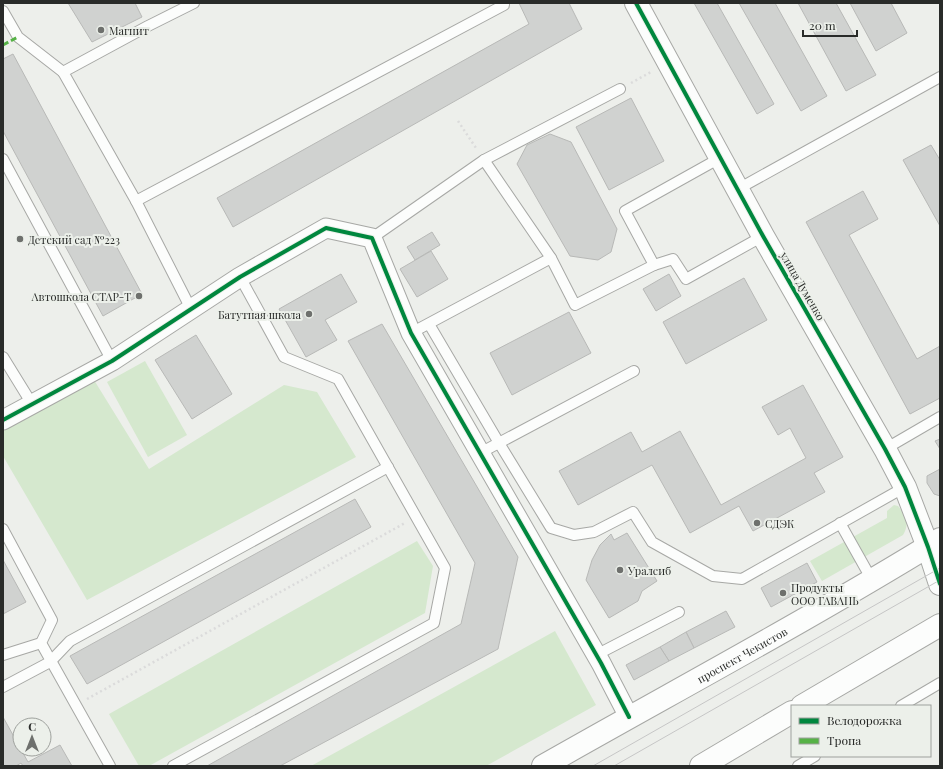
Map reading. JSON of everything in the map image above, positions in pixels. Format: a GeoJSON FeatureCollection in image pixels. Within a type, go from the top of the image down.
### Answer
{"type":"FeatureCollection","features":[{"type":"Feature","properties":{"kind":"main road","name":"улица Думенко"},"geometry":{"type":"LineString","coordinates":[[636,3],[763,236],[885,449],[905,487],[934,543],[940,584]]}},
{"type":"Feature","properties":{"kind":"main road","name":"проспект Чекистов"},"geometry":{"type":"LineString","coordinates":[[543,766],[872,580],[934,543]]}},
{"type":"Feature","properties":{"kind":"main road"},"geometry":{"type":"LineString","coordinates":[[804,705],[940,625]]}},
{"type":"Feature","properties":{"kind":"main road"},"geometry":{"type":"LineString","coordinates":[[701,766],[791,713]]}},
{"type":"Feature","properties":{"kind":"street"},"geometry":{"type":"LineString","coordinates":[[3,420],[112,361],[240,277],[326,228],[372,238],[411,333],[596,655],[629,717]]}},
{"type":"Feature","properties":{"kind":"lane"},"geometry":{"type":"LineString","coordinates":[[63,72],[194,3]]}},
{"type":"Feature","properties":{"kind":"lane"},"geometry":{"type":"LineString","coordinates":[[136,201],[504,5],[504,3]]}},
{"type":"Feature","properties":{"kind":"lane"},"geometry":{"type":"LineString","coordinates":[[3,12],[18,37],[63,72],[136,201],[191,309]]}},
{"type":"Feature","properties":{"kind":"lane"},"geometry":{"type":"LineString","coordinates":[[738,189],[940,77]]}},
{"type":"Feature","properties":{"kind":"lane"},"geometry":{"type":"LineString","coordinates":[[372,238],[484,160],[620,89]]}},
{"type":"Feature","properties":{"kind":"lane"},"geometry":{"type":"LineString","coordinates":[[654,265],[625,211],[720,158]]}},
{"type":"Feature","properties":{"kind":"lane"},"geometry":{"type":"LineString","coordinates":[[3,159],[112,361]]}},
{"type":"Feature","properties":{"kind":"lane"},"geometry":{"type":"LineString","coordinates":[[484,160],[551,258],[575,305],[654,265],[673,259],[686,279],[763,236]]}},
{"type":"Feature","properties":{"kind":"lane"},"geometry":{"type":"LineString","coordinates":[[411,333],[551,258]]}},
{"type":"Feature","properties":{"kind":"lane"},"geometry":{"type":"LineString","coordinates":[[173,766],[434,623],[445,568],[338,379],[284,357],[240,277]]}},
{"type":"Feature","properties":{"kind":"lane"},"geometry":{"type":"LineString","coordinates":[[429,324],[551,528],[574,535],[594,532],[633,512],[652,542],[713,576],[742,579],[905,487]]}},
{"type":"Feature","properties":{"kind":"lane"},"geometry":{"type":"LineString","coordinates":[[3,357],[32,404]]}},
{"type":"Feature","properties":{"kind":"lane"},"geometry":{"type":"LineString","coordinates":[[480,453],[634,370]]}},
{"type":"Feature","properties":{"kind":"lane"},"geometry":{"type":"LineString","coordinates":[[885,449],[940,417]]}},
{"type":"Feature","properties":{"kind":"lane"},"geometry":{"type":"LineString","coordinates":[[3,687],[50,662],[70,641],[388,467]]}},
{"type":"Feature","properties":{"kind":"lane"},"geometry":{"type":"LineString","coordinates":[[840,523],[872,580]]}},
{"type":"Feature","properties":{"kind":"lane"},"geometry":{"type":"LineString","coordinates":[[3,529],[52,620],[41,643],[3,654]]}},
{"type":"Feature","properties":{"kind":"lane"},"geometry":{"type":"LineString","coordinates":[[596,655],[679,612]]}},
{"type":"Feature","properties":{"kind":"lane"},"geometry":{"type":"LineString","coordinates":[[41,643],[50,662],[110,766]]}},
{"type":"Feature","properties":{"kind":"lane"},"geometry":{"type":"LineString","coordinates":[[903,705],[940,684]]}},
{"type":"Feature","properties":{"kind":"lane"},"geometry":{"type":"LineString","coordinates":[[798,766],[813,757]]}},
{"type":"Feature","properties":{"kind":"path"},"geometry":{"type":"LineString","coordinates":[[620,89],[668,63]]}},
{"type":"Feature","properties":{"kind":"path"},"geometry":{"type":"LineString","coordinates":[[458,120],[484,160]]}},
{"type":"Feature","properties":{"kind":"path"},"geometry":{"type":"LineString","coordinates":[[75,706],[416,517]]}},
{"type":"Feature","properties":{"kind":"green space"},"geometry":{"type":"Polygon","coordinates":[[[145,361],[187,435],[148,457],[107,382],[145,361]]]}},
{"type":"Feature","properties":{"kind":"green space"},"geometry":{"type":"Polygon","coordinates":[[[94,380],[149,469],[284,385],[317,392],[356,457],[87,600],[3,456],[3,430],[94,380]]]}},
{"type":"Feature","properties":{"kind":"green space"},"geometry":{"type":"Polygon","coordinates":[[[894,505],[898,506],[907,523],[903,535],[822,581],[810,561],[887,518],[887,511],[894,505]]]}},
{"type":"Feature","properties":{"kind":"green space"},"geometry":{"type":"Polygon","coordinates":[[[417,541],[433,566],[425,613],[149,766],[139,766],[109,714],[417,541]]]}},
{"type":"Feature","properties":{"kind":"green space"},"geometry":{"type":"Polygon","coordinates":[[[555,631],[596,705],[486,766],[311,766],[555,631]]]}},
{"type":"Feature","properties":{"kind":"building","name":"Магнит"},"geometry":{"type":"Polygon","coordinates":[[[68,3],[135,3],[142,17],[92,42],[68,3]]]}},
{"type":"Feature","properties":{"kind":"building"},"geometry":{"type":"Polygon","coordinates":[[[519,3],[569,3],[582,29],[233,227],[217,198],[529,24],[519,3]]]}},
{"type":"Feature","properties":{"kind":"building"},"geometry":{"type":"Polygon","coordinates":[[[694,3],[717,3],[774,104],[757,114],[694,3]]]}},
{"type":"Feature","properties":{"kind":"building"},"geometry":{"type":"Polygon","coordinates":[[[739,3],[775,3],[827,96],[801,111],[739,3]]]}},
{"type":"Feature","properties":{"kind":"building"},"geometry":{"type":"Polygon","coordinates":[[[798,3],[836,3],[876,75],[846,91],[798,3]]]}},
{"type":"Feature","properties":{"kind":"building"},"geometry":{"type":"Polygon","coordinates":[[[850,3],[891,3],[907,33],[876,51],[850,3]]]}},
{"type":"Feature","properties":{"kind":"building"},"geometry":{"type":"Polygon","coordinates":[[[13,54],[142,294],[103,316],[3,131],[3,59],[13,54]]]}},
{"type":"Feature","properties":{"kind":"building"},"geometry":{"type":"Polygon","coordinates":[[[631,98],[664,161],[609,190],[576,127],[631,98]]]}},
{"type":"Feature","properties":{"kind":"building"},"geometry":{"type":"Polygon","coordinates":[[[550,134],[571,142],[617,229],[611,252],[598,260],[570,256],[517,164],[527,145],[550,134]]]}},
{"type":"Feature","properties":{"kind":"building"},"geometry":{"type":"Polygon","coordinates":[[[931,145],[940,160],[940,226],[903,160],[931,145]]]}},
{"type":"Feature","properties":{"kind":"building"},"geometry":{"type":"Polygon","coordinates":[[[863,191],[878,219],[849,235],[917,359],[940,346],[940,398],[910,414],[806,222],[863,191]]]}},
{"type":"Feature","properties":{"kind":"building"},"geometry":{"type":"Polygon","coordinates":[[[432,232],[440,245],[415,260],[407,247],[432,232]]]}},
{"type":"Feature","properties":{"kind":"building"},"geometry":{"type":"Polygon","coordinates":[[[431,251],[448,279],[417,297],[400,269],[431,251]]]}},
{"type":"Feature","properties":{"kind":"building","name":"Батутная школа"},"geometry":{"type":"Polygon","coordinates":[[[341,274],[357,302],[325,320],[337,340],[306,357],[279,309],[341,274]]]}},
{"type":"Feature","properties":{"kind":"building"},"geometry":{"type":"Polygon","coordinates":[[[669,274],[681,296],[656,311],[643,289],[669,274]]]}},
{"type":"Feature","properties":{"kind":"building"},"geometry":{"type":"Polygon","coordinates":[[[744,278],[767,320],[686,364],[663,322],[744,278]]]}},
{"type":"Feature","properties":{"kind":"building"},"geometry":{"type":"Polygon","coordinates":[[[569,312],[591,353],[512,395],[490,353],[569,312]]]}},
{"type":"Feature","properties":{"kind":"building"},"geometry":{"type":"Polygon","coordinates":[[[382,324],[518,557],[498,649],[280,766],[207,766],[461,624],[475,563],[348,341],[382,324]]]}},
{"type":"Feature","properties":{"kind":"building"},"geometry":{"type":"Polygon","coordinates":[[[196,335],[232,394],[192,419],[155,360],[196,335]]]}},
{"type":"Feature","properties":{"kind":"building"},"geometry":{"type":"Polygon","coordinates":[[[803,385],[843,457],[814,473],[825,492],[753,531],[739,506],[690,533],[652,465],[578,505],[559,471],[631,432],[642,452],[680,431],[721,505],[806,458],[790,428],[778,435],[762,407],[803,385]]]}},
{"type":"Feature","properties":{"kind":"building"},"geometry":{"type":"Polygon","coordinates":[[[940,439],[940,449],[935,441],[940,439]]]}},
{"type":"Feature","properties":{"kind":"building"},"geometry":{"type":"Polygon","coordinates":[[[940,469],[940,496],[934,494],[927,483],[927,476],[940,469]]]}},
{"type":"Feature","properties":{"kind":"building"},"geometry":{"type":"Polygon","coordinates":[[[355,499],[371,527],[87,684],[70,656],[355,499]]]}},
{"type":"Feature","properties":{"kind":"building","name":"Уралсиб"},"geometry":{"type":"Polygon","coordinates":[[[627,533],[657,581],[642,591],[638,601],[609,618],[586,580],[592,560],[600,545],[611,534],[614,540],[627,533]]]}},
{"type":"Feature","properties":{"kind":"building"},"geometry":{"type":"Polygon","coordinates":[[[3,560],[26,602],[3,614],[3,560]]]}},
{"type":"Feature","properties":{"kind":"building"},"geometry":{"type":"Polygon","coordinates":[[[807,563],[817,582],[771,607],[761,588],[807,563]]]}},
{"type":"Feature","properties":{"kind":"building"},"geometry":{"type":"Polygon","coordinates":[[[726,611],[735,627],[694,648],[686,632],[726,611]]]}},
{"type":"Feature","properties":{"kind":"building"},"geometry":{"type":"Polygon","coordinates":[[[686,632],[694,648],[669,661],[660,647],[686,632]]]}},
{"type":"Feature","properties":{"kind":"building"},"geometry":{"type":"Polygon","coordinates":[[[660,647],[669,661],[634,680],[626,665],[660,647]]]}},
{"type":"Feature","properties":{"kind":"building"},"geometry":{"type":"Polygon","coordinates":[[[3,717],[12,733],[12,757],[25,757],[28,762],[37,757],[52,757],[52,749],[60,745],[72,766],[23,766],[21,763],[16,766],[3,766],[3,717]]]}},
{"type":"Feature","properties":{"kind":"tram line"},"geometry":{"type":"LineString","coordinates":[[593,766],[940,568]]}},
{"type":"Feature","properties":{"kind":"tram line"},"geometry":{"type":"LineString","coordinates":[[614,766],[940,580]]}},
{"type":"Feature","properties":{"kind":"marked path"},"geometry":{"type":"LineString","coordinates":[[3,45],[18,37]]}},
{"type":"Feature","properties":{"kind":"cycle path"},"geometry":{"type":"LineString","coordinates":[[636,3],[763,236],[885,449],[905,487],[928,547],[940,584]]}},
{"type":"Feature","properties":{"kind":"cycle path"},"geometry":{"type":"LineString","coordinates":[[3,420],[112,361],[240,277],[326,228],[372,238],[411,333],[601,663],[629,717]]}},
{"type":"Feature","properties":{"kind":"place","name":"Магнит"},"geometry":{"type":"Point","coordinates":[101,30]}},
{"type":"Feature","properties":{"kind":"place","name":"Детский сад №223"},"geometry":{"type":"Point","coordinates":[20,239]}},
{"type":"Feature","properties":{"kind":"place","name":"Автошкола СТАР-Т"},"geometry":{"type":"Point","coordinates":[139,296]}},
{"type":"Feature","properties":{"kind":"place","name":"Батутная школа"},"geometry":{"type":"Point","coordinates":[309,314]}},
{"type":"Feature","properties":{"kind":"place","name":"СДЭК"},"geometry":{"type":"Point","coordinates":[757,523]}},
{"type":"Feature","properties":{"kind":"place","name":"Уралсиб"},"geometry":{"type":"Point","coordinates":[620,570]}},
{"type":"Feature","properties":{"kind":"place","name":"Продукты ООО ГАВАНЬ"},"geometry":{"type":"Point","coordinates":[783,593]}}]}
